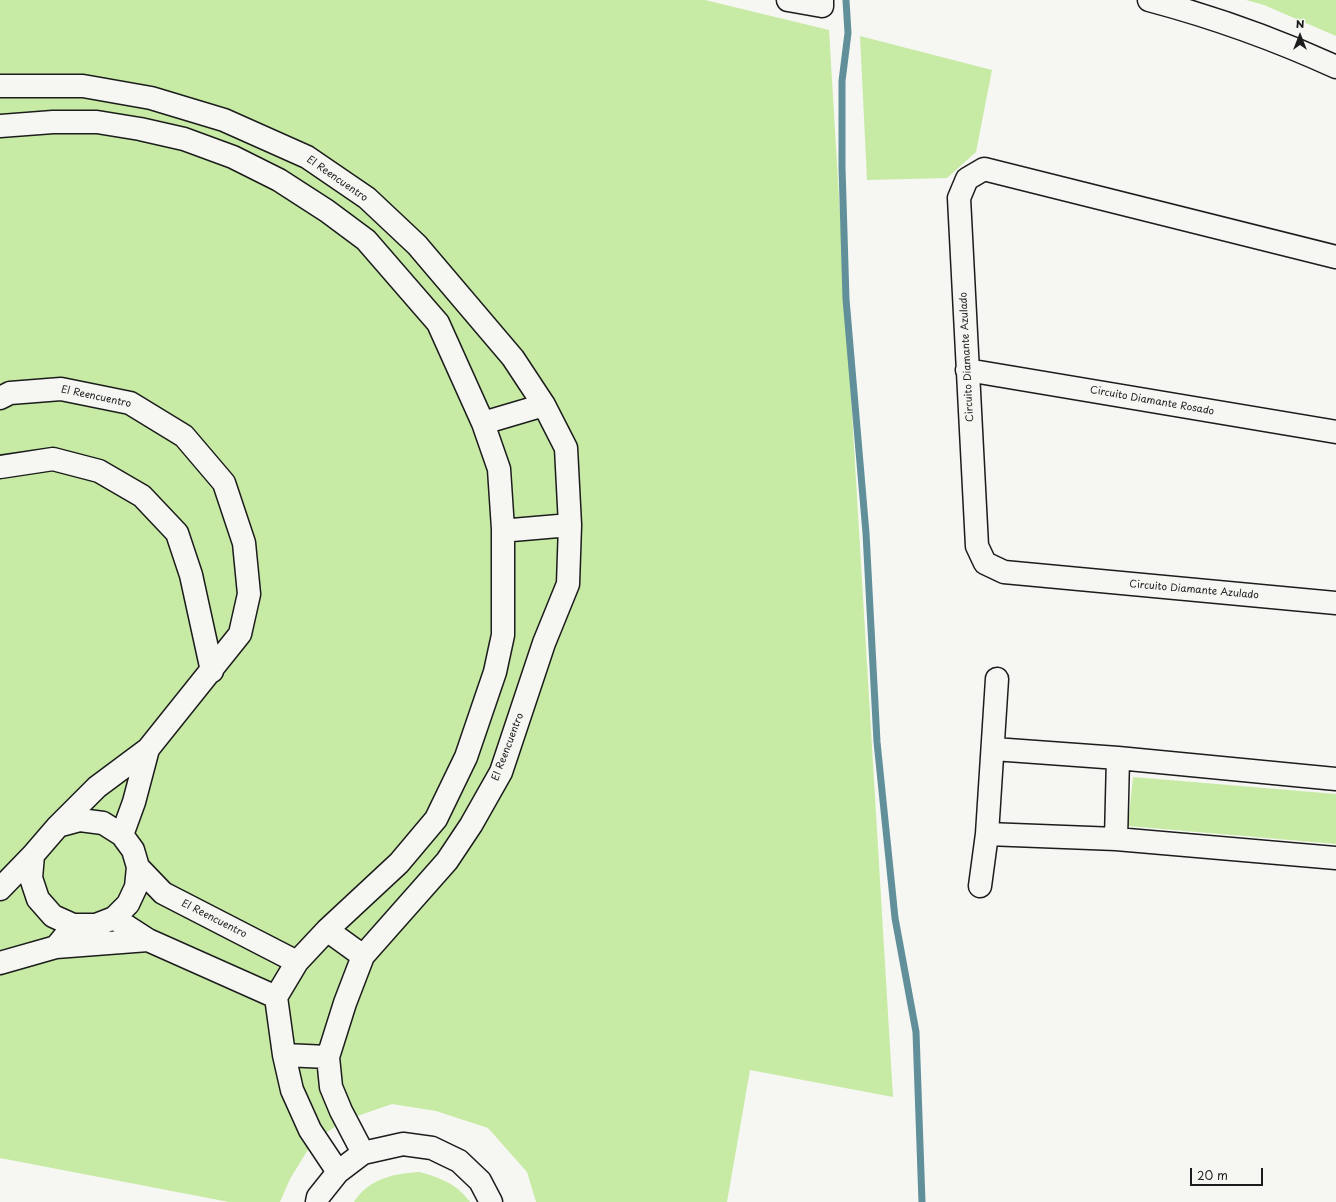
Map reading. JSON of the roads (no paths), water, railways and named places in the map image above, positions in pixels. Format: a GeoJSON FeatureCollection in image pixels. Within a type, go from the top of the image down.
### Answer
{"type":"FeatureCollection","features":[{"type":"Feature","properties":{"kind":"street"},"geometry":{"type":"LineString","coordinates":[[788,0],[822,3]]}},
{"type":"Feature","properties":{"kind":"street"},"geometry":{"type":"LineString","coordinates":[[1149,0],[1199,14],[1283,43],[1336,67]]}},
{"type":"Feature","properties":{"kind":"street","name":"El Reencuentro"},"geometry":{"type":"LineString","coordinates":[[0,86],[83,86],[151,98],[224,120],[307,157],[367,198],[417,245],[513,358],[544,405],[566,448],[570,525],[568,584],[544,643],[501,772],[471,825],[447,861],[363,956],[345,1003],[328,1057],[331,1087],[341,1111],[363,1153]]}},
{"type":"Feature","properties":{"kind":"street"},"geometry":{"type":"LineString","coordinates":[[0,126],[53,122],[97,122],[140,128],[184,139],[233,157],[279,180],[327,210],[366,240],[438,323],[483,423],[499,469],[502,529],[503,635],[495,672],[466,757],[436,819],[399,863],[327,930],[297,962],[276,997],[284,1055],[292,1090],[310,1130],[338,1172]]}},
{"type":"Feature","properties":{"kind":"street","name":"Circuito Diamante Azulado"},"geometry":{"type":"LineString","coordinates":[[1336,257],[984,169],[967,179],[959,198],[977,546],[985,563],[1004,572],[1336,603]]}},
{"type":"Feature","properties":{"kind":"street","name":"Circuito Diamante Rosado"},"geometry":{"type":"LineString","coordinates":[[967,370],[1336,432]]}},
{"type":"Feature","properties":{"kind":"street","name":"El Reencuentro"},"geometry":{"type":"LineString","coordinates":[[0,398],[10,393],[61,389],[130,403],[184,436],[224,483],[244,543],[249,594],[240,634],[212,671],[148,748],[97,787],[58,826]]}},
{"type":"Feature","properties":{"kind":"street"},"geometry":{"type":"LineString","coordinates":[[483,423],[544,405]]}},
{"type":"Feature","properties":{"kind":"street"},"geometry":{"type":"LineString","coordinates":[[0,467],[53,459],[99,471],[142,496],[177,533],[191,575],[212,671]]}},
{"type":"Feature","properties":{"kind":"street"},"geometry":{"type":"LineString","coordinates":[[502,529],[512,530],[570,525]]}},
{"type":"Feature","properties":{"kind":"street"},"geometry":{"type":"LineString","coordinates":[[980,886],[987,834],[994,748],[997,679]]}},
{"type":"Feature","properties":{"kind":"street","name":"El Reencuentro"},"geometry":{"type":"LineString","coordinates":[[122,835],[134,802],[148,748]]}},
{"type":"Feature","properties":{"kind":"street"},"geometry":{"type":"LineString","coordinates":[[994,748],[1118,758],[1336,779]]}},
{"type":"Feature","properties":{"kind":"street"},"geometry":{"type":"LineString","coordinates":[[1116,839],[1118,758]]}},
{"type":"Feature","properties":{"kind":"street"},"geometry":{"type":"LineString","coordinates":[[0,889],[33,855],[58,826],[80,820],[103,823],[122,835],[133,850],[138,868],[136,887],[128,904],[114,918],[96,925],[73,925],[53,916],[38,899],[31,878],[33,855]]}},
{"type":"Feature","properties":{"kind":"street"},"geometry":{"type":"LineString","coordinates":[[987,834],[1116,839],[1336,858]]}},
{"type":"Feature","properties":{"kind":"street","name":"El Reencuentro"},"geometry":{"type":"LineString","coordinates":[[138,868],[163,894],[297,962]]}},
{"type":"Feature","properties":{"kind":"street"},"geometry":{"type":"LineString","coordinates":[[114,918],[148,940],[276,997]]}},
{"type":"Feature","properties":{"kind":"street"},"geometry":{"type":"LineString","coordinates":[[56,948],[73,925]]}},
{"type":"Feature","properties":{"kind":"street"},"geometry":{"type":"LineString","coordinates":[[327,930],[363,956]]}},
{"type":"Feature","properties":{"kind":"street"},"geometry":{"type":"LineString","coordinates":[[0,963],[56,948],[148,940]]}},
{"type":"Feature","properties":{"kind":"street"},"geometry":{"type":"LineString","coordinates":[[284,1055],[328,1057]]}},
{"type":"Feature","properties":{"kind":"street"},"geometry":{"type":"LineString","coordinates":[[317,1202],[318,1197],[338,1172],[363,1153],[403,1144],[432,1148],[459,1161],[480,1181],[491,1202]]}},
{"type":"Feature","properties":{"kind":"waterway"},"geometry":{"type":"LineString","coordinates":[[846,0],[848,33],[842,81],[842,167],[846,299],[866,533],[877,742],[895,918],[916,1032],[922,1202]]}}]}
